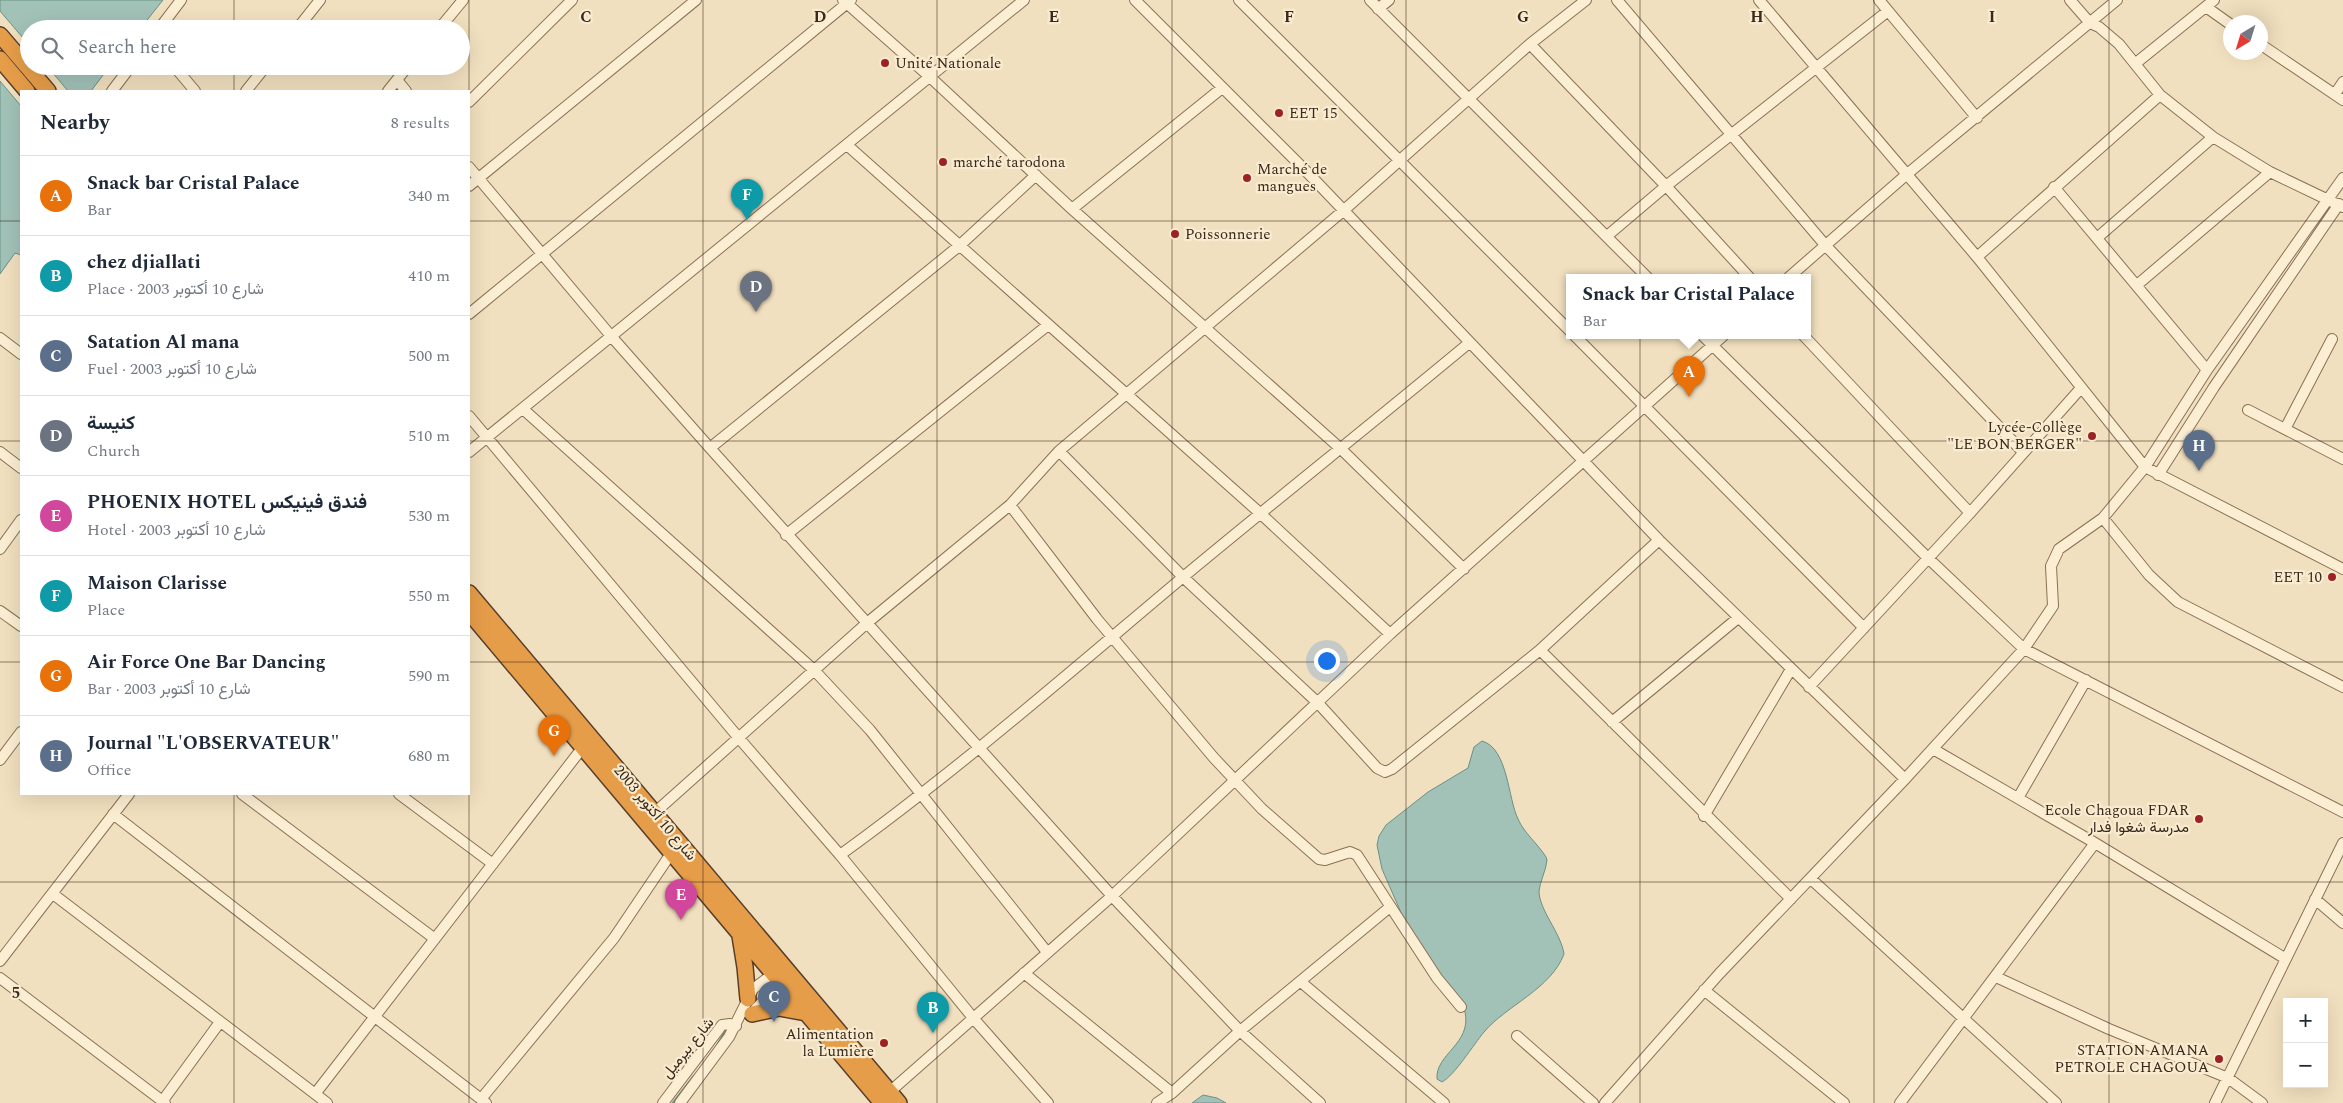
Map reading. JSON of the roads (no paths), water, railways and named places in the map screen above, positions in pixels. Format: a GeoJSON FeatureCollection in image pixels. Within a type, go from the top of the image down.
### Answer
{"type":"FeatureCollection","features":[{"type":"Feature","properties":{"kind":"highway"},"geometry":{"type":"LineString","coordinates":[[0,35],[20,58]]}},
{"type":"Feature","properties":{"kind":"highway"},"geometry":{"type":"LineString","coordinates":[[0,59],[26,90]]}},
{"type":"Feature","properties":{"kind":"highway"},"geometry":{"type":"LineString","coordinates":[[34,75],[47,90]]}},
{"type":"Feature","properties":{"kind":"highway","name":"شارع 10 أكتوبر 2003"},"geometry":{"type":"LineString","coordinates":[[470,594],[650,817],[888,1099]]}},
{"type":"Feature","properties":{"kind":"highway","name":"شارع 10 أكتوبر 2003"},"geometry":{"type":"LineString","coordinates":[[470,613],[583,747],[650,817],[672,852],[740,934],[780,972],[806,1012],[888,1099]]}},
{"type":"Feature","properties":{"kind":"highway"},"geometry":{"type":"LineString","coordinates":[[740,934],[750,1006],[806,1012]]}},
{"type":"Feature","properties":{"kind":"street"},"geometry":{"type":"LineString","coordinates":[[166,20],[181,0]]}},
{"type":"Feature","properties":{"kind":"street"},"geometry":{"type":"LineString","coordinates":[[304,20],[320,0]]}},
{"type":"Feature","properties":{"kind":"street"},"geometry":{"type":"LineString","coordinates":[[446,20],[463,0]]}},
{"type":"Feature","properties":{"kind":"street"},"geometry":{"type":"LineString","coordinates":[[470,101],[572,0]]}},
{"type":"Feature","properties":{"kind":"street"},"geometry":{"type":"LineString","coordinates":[[470,185],[696,0]]}},
{"type":"Feature","properties":{"kind":"street"},"geometry":{"type":"LineString","coordinates":[[470,451],[1024,0]]}},
{"type":"Feature","properties":{"kind":"street"},"geometry":{"type":"LineString","coordinates":[[1135,0],[1343,210],[1659,540],[1905,779]]}},
{"type":"Feature","properties":{"kind":"street"},"geometry":{"type":"LineString","coordinates":[[1239,0],[1566,327]]}},
{"type":"Feature","properties":{"kind":"street"},"geometry":{"type":"LineString","coordinates":[[1370,0],[1644,274]]}},
{"type":"Feature","properties":{"kind":"street"},"geometry":{"type":"LineString","coordinates":[[1378,9],[1389,0]]}},
{"type":"Feature","properties":{"kind":"street"},"geometry":{"type":"LineString","coordinates":[[650,817],[867,623],[1010,505],[1059,451],[1205,329],[1400,161],[1530,44],[1586,0]]}},
{"type":"Feature","properties":{"kind":"street"},"geometry":{"type":"LineString","coordinates":[[1617,0],[1826,246],[2023,452]]}},
{"type":"Feature","properties":{"kind":"street"},"geometry":{"type":"LineString","coordinates":[[1759,0],[1977,257],[2145,467],[2343,569]]}},
{"type":"Feature","properties":{"kind":"street"},"geometry":{"type":"LineString","coordinates":[[1879,0],[1976,118]]}},
{"type":"Feature","properties":{"kind":"street"},"geometry":{"type":"LineString","coordinates":[[2070,0],[2090,23],[2108,34],[2136,63],[2160,96],[2213,137],[2270,172],[2304,190],[2328,198],[2341,206],[2273,300],[2214,387],[2158,475]]}},
{"type":"Feature","properties":{"kind":"street"},"geometry":{"type":"LineString","coordinates":[[1793,274],[1906,175],[2116,0]]}},
{"type":"Feature","properties":{"kind":"street"},"geometry":{"type":"LineString","coordinates":[[2136,63],[2214,0]]}},
{"type":"Feature","properties":{"kind":"street"},"geometry":{"type":"LineString","coordinates":[[470,313],[847,1],[1072,209],[1341,449],[1464,569]]}},
{"type":"Feature","properties":{"kind":"street"},"geometry":{"type":"LineString","coordinates":[[2206,7],[2223,19]]}},
{"type":"Feature","properties":{"kind":"street"},"geometry":{"type":"LineString","coordinates":[[1607,236],[1666,186],[1888,11]]}},
{"type":"Feature","properties":{"kind":"street"},"geometry":{"type":"LineString","coordinates":[[1530,44],[1666,186],[1746,274]]}},
{"type":"Feature","properties":{"kind":"street"},"geometry":{"type":"LineString","coordinates":[[2268,49],[2339,97],[2343,82]]}},
{"type":"Feature","properties":{"kind":"street"},"geometry":{"type":"LineString","coordinates":[[113,90],[124,75]]}},
{"type":"Feature","properties":{"kind":"street"},"geometry":{"type":"LineString","coordinates":[[182,75],[194,90]]}},
{"type":"Feature","properties":{"kind":"street"},"geometry":{"type":"LineString","coordinates":[[247,90],[259,75]]}},
{"type":"Feature","properties":{"kind":"street"},"geometry":{"type":"LineString","coordinates":[[389,90],[401,75]]}},
{"type":"Feature","properties":{"kind":"street"},"geometry":{"type":"LineString","coordinates":[[397,80],[405,90]]}},
{"type":"Feature","properties":{"kind":"street"},"geometry":{"type":"LineString","coordinates":[[1072,209],[1222,88]]}},
{"type":"Feature","properties":{"kind":"street"},"geometry":{"type":"LineString","coordinates":[[1977,257],[2054,187],[2160,96]]}},
{"type":"Feature","properties":{"kind":"street"},"geometry":{"type":"LineString","coordinates":[[2097,238],[2213,137]]}},
{"type":"Feature","properties":{"kind":"street"},"geometry":{"type":"LineString","coordinates":[[847,145],[1261,514],[1390,634]]}},
{"type":"Feature","properties":{"kind":"street"},"geometry":{"type":"LineString","coordinates":[[470,168],[611,336],[786,535],[1112,896],[1240,1031],[1320,1103]]}},
{"type":"Feature","properties":{"kind":"street"},"geometry":{"type":"LineString","coordinates":[[2137,285],[2270,172]]}},
{"type":"Feature","properties":{"kind":"street"},"geometry":{"type":"LineString","coordinates":[[710,448],[959,246],[1036,175]]}},
{"type":"Feature","properties":{"kind":"street"},"geometry":{"type":"LineString","coordinates":[[1604,1103],[1704,990],[1905,779],[2024,649],[2053,606],[2054,597],[2051,576],[2054,558],[2068,542],[2103,518],[2145,467],[2207,370],[2343,178]]}},
{"type":"Feature","properties":{"kind":"street"},"geometry":{"type":"LineString","coordinates":[[2054,187],[2207,370]]}},
{"type":"Feature","properties":{"kind":"street"},"geometry":{"type":"LineString","coordinates":[[2261,292],[2273,300]]}},
{"type":"Feature","properties":{"kind":"street"},"geometry":{"type":"LineString","coordinates":[[786,535],[1048,325]]}},
{"type":"Feature","properties":{"kind":"street"},"geometry":{"type":"LineString","coordinates":[[0,338],[20,353]]}},
{"type":"Feature","properties":{"kind":"street"},"geometry":{"type":"LineString","coordinates":[[1578,339],[1864,628]]}},
{"type":"Feature","properties":{"kind":"street"},"geometry":{"type":"LineString","coordinates":[[1706,339],[1928,559],[2024,649],[2343,812]]}},
{"type":"Feature","properties":{"kind":"street"},"geometry":{"type":"LineString","coordinates":[[888,1099],[974,1018],[1112,896],[1390,634],[1720,339]]}},
{"type":"Feature","properties":{"kind":"street"},"geometry":{"type":"LineString","coordinates":[[1807,339],[1970,513]]}},
{"type":"Feature","properties":{"kind":"street"},"geometry":{"type":"LineString","coordinates":[[2285,429],[2332,339]]}},
{"type":"Feature","properties":{"kind":"street"},"geometry":{"type":"LineString","coordinates":[[840,855],[922,795],[980,748],[1183,577],[1469,343]]}},
{"type":"Feature","properties":{"kind":"street"},"geometry":{"type":"LineString","coordinates":[[1809,687],[1970,513],[2081,388]]}},
{"type":"Feature","properties":{"kind":"street"},"geometry":{"type":"LineString","coordinates":[[523,409],[814,670],[870,730],[1047,952]]}},
{"type":"Feature","properties":{"kind":"street"},"geometry":{"type":"LineString","coordinates":[[2248,410],[2343,459]]}},
{"type":"Feature","properties":{"kind":"street"},"geometry":{"type":"LineString","coordinates":[[470,417],[738,737],[840,855],[974,1018],[1048,1103]]}},
{"type":"Feature","properties":{"kind":"street"},"geometry":{"type":"LineString","coordinates":[[1059,451],[1183,577],[1318,703],[1377,768],[1385,772],[1392,769],[1540,650],[1659,540]]}},
{"type":"Feature","properties":{"kind":"street"},"geometry":{"type":"LineString","coordinates":[[0,452],[20,467]]}},
{"type":"Feature","properties":{"kind":"street"},"geometry":{"type":"LineString","coordinates":[[1010,505],[1112,637],[1235,782],[1319,859],[1325,860],[1350,852],[1357,855],[1437,978],[1461,1007]]}},
{"type":"Feature","properties":{"kind":"street"},"geometry":{"type":"LineString","coordinates":[[2103,518],[2149,575],[2178,602],[2343,688]]}},
{"type":"Feature","properties":{"kind":"street"},"geometry":{"type":"LineString","coordinates":[[0,549],[20,521]]}},
{"type":"Feature","properties":{"kind":"street"},"geometry":{"type":"LineString","coordinates":[[0,611],[20,625]]}},
{"type":"Feature","properties":{"kind":"street"},"geometry":{"type":"LineString","coordinates":[[1612,722],[1738,618]]}},
{"type":"Feature","properties":{"kind":"street"},"geometry":{"type":"LineString","coordinates":[[1540,650],[1704,816],[1791,899]]}},
{"type":"Feature","properties":{"kind":"street"},"geometry":{"type":"LineString","coordinates":[[1704,816],[1791,669]]}},
{"type":"Feature","properties":{"kind":"street"},"geometry":{"type":"LineString","coordinates":[[2018,798],[2086,680]]}},
{"type":"Feature","properties":{"kind":"street"},"geometry":{"type":"LineString","coordinates":[[0,760],[20,733]]}},
{"type":"Feature","properties":{"kind":"street"},"geometry":{"type":"LineString","coordinates":[[315,1094],[583,747]]}},
{"type":"Feature","properties":{"kind":"street"},"geometry":{"type":"LineString","coordinates":[[1933,749],[2095,843],[2286,958]]}},
{"type":"Feature","properties":{"kind":"street"},"geometry":{"type":"LineString","coordinates":[[0,961],[128,795]]}},
{"type":"Feature","properties":{"kind":"street"},"geometry":{"type":"LineString","coordinates":[[243,795],[434,940]]}},
{"type":"Feature","properties":{"kind":"street"},"geometry":{"type":"LineString","coordinates":[[400,795],[493,864]]}},
{"type":"Feature","properties":{"kind":"street"},"geometry":{"type":"LineString","coordinates":[[113,814],[373,1018],[484,1101],[608,946],[672,852]]}},
{"type":"Feature","properties":{"kind":"street"},"geometry":{"type":"LineString","coordinates":[[1900,1103],[1965,1019],[2095,843]]}},
{"type":"Feature","properties":{"kind":"street"},"geometry":{"type":"LineString","coordinates":[[2215,1103],[2343,843]]}},
{"type":"Feature","properties":{"kind":"street"},"geometry":{"type":"LineString","coordinates":[[1811,879],[2056,1103]]}},
{"type":"Feature","properties":{"kind":"street"},"geometry":{"type":"LineString","coordinates":[[53,894],[327,1103]]}},
{"type":"Feature","properties":{"kind":"street"},"geometry":{"type":"LineString","coordinates":[[2315,899],[2343,922]]}},
{"type":"Feature","properties":{"kind":"street"},"geometry":{"type":"LineString","coordinates":[[1157,1103],[1172,1093],[1240,1031],[1390,907]]}},
{"type":"Feature","properties":{"kind":"street"},"geometry":{"type":"LineString","coordinates":[[736,1026],[750,1006],[757,984],[780,972]]}},
{"type":"Feature","properties":{"kind":"street"},"geometry":{"type":"LineString","coordinates":[[736,1026],[750,1006],[780,972]]}},
{"type":"Feature","properties":{"kind":"street"},"geometry":{"type":"LineString","coordinates":[[1024,973],[1172,1093]]}},
{"type":"Feature","properties":{"kind":"street"},"geometry":{"type":"LineString","coordinates":[[1996,977],[2109,1029],[2228,1078],[2262,1103]]}},
{"type":"Feature","properties":{"kind":"street"},"geometry":{"type":"LineString","coordinates":[[0,978],[163,1102],[220,1022]]}},
{"type":"Feature","properties":{"kind":"street"},"geometry":{"type":"LineString","coordinates":[[1301,982],[1444,1103]]}},
{"type":"Feature","properties":{"kind":"street"},"geometry":{"type":"LineString","coordinates":[[1704,990],[1844,1103]]}},
{"type":"Feature","properties":{"kind":"street","name":"شارع بيرميل"},"geometry":{"type":"LineString","coordinates":[[663,1103],[722,1025],[730,1024],[736,1026],[680,1103]]}},
{"type":"Feature","properties":{"kind":"street"},"geometry":{"type":"LineString","coordinates":[[1517,1036],[1593,1103]]}},
{"type":"Feature","properties":{"kind":"water"},"geometry":{"type":"Polygon","coordinates":[[[0,0],[163,0],[147,20],[20,20],[20,34],[0,11],[0,0]]]}},
{"type":"Feature","properties":{"kind":"water"},"geometry":{"type":"Polygon","coordinates":[[[55,75],[103,75],[92,90],[67,90],[55,75]]]}},
{"type":"Feature","properties":{"kind":"water"},"geometry":{"type":"Polygon","coordinates":[[[0,81],[20,105],[20,255],[15,253],[0,274],[0,81]]]}},
{"type":"Feature","properties":{"kind":"water"},"geometry":{"type":"Polygon","coordinates":[[[1482,741],[1491,746],[1497,753],[1506,775],[1518,819],[1546,857],[1547,860],[1539,891],[1540,898],[1542,906],[1559,938],[1564,954],[1558,966],[1549,977],[1494,1022],[1447,1079],[1442,1082],[1437,1079],[1438,1070],[1459,1041],[1466,1023],[1465,1012],[1409,931],[1382,869],[1377,845],[1379,836],[1386,825],[1428,792],[1468,768],[1474,747],[1482,741]]]}},
{"type":"Feature","properties":{"kind":"water"},"geometry":{"type":"Polygon","coordinates":[[[1203,1095],[1217,1098],[1226,1103],[1192,1103],[1203,1095]]]}},
{"type":"Feature","properties":{"kind":"waterway"},"geometry":{"type":"LineString","coordinates":[[718,1044],[728,1027]]}},
{"type":"Feature","properties":{"kind":"waterway"},"geometry":{"type":"LineString","coordinates":[[673,1103],[694,1076]]}},
{"type":"Feature","properties":{"kind":"place","name":"Unité Nationale"},"geometry":{"type":"Point","coordinates":[885,63]}},
{"type":"Feature","properties":{"kind":"place","name":"EET 15"},"geometry":{"type":"Point","coordinates":[1279,113]}},
{"type":"Feature","properties":{"kind":"place","name":"marché tarodona"},"geometry":{"type":"Point","coordinates":[943,162]}},
{"type":"Feature","properties":{"kind":"place","name":"Marché de mangues"},"geometry":{"type":"Point","coordinates":[1247,178]}},
{"type":"Feature","properties":{"kind":"place","name":"Maison Clarisse"},"geometry":{"type":"Point","coordinates":[747,220]}},
{"type":"Feature","properties":{"kind":"place","name":"Poissonnerie"},"geometry":{"type":"Point","coordinates":[1175,234]}},
{"type":"Feature","properties":{"kind":"place","name":"كنيسة"},"geometry":{"type":"Point","coordinates":[756,312]}},
{"type":"Feature","properties":{"kind":"place","name":"Snack bar Cristal Palace"},"geometry":{"type":"Point","coordinates":[1689,397]}},
{"type":"Feature","properties":{"kind":"place","name":"Lycée-Collège \"LE BON BERGER\""},"geometry":{"type":"Point","coordinates":[2092,436]}},
{"type":"Feature","properties":{"kind":"place","name":"Journal \"L'OBSERVATEUR\""},"geometry":{"type":"Point","coordinates":[2199,471]}},
{"type":"Feature","properties":{"kind":"place","name":"EET 10"},"geometry":{"type":"Point","coordinates":[2332,577]}},
{"type":"Feature","properties":{"kind":"place","name":"Air Force One Bar Dancing"},"geometry":{"type":"Point","coordinates":[554,756]}},
{"type":"Feature","properties":{"kind":"place","name":"Ecole Chagoua FDAR مدرسة شغوا فدار"},"geometry":{"type":"Point","coordinates":[2199,819]}},
{"type":"Feature","properties":{"kind":"place","name":"PHOENIX HOTEL فندق فينيكس"},"geometry":{"type":"Point","coordinates":[681,920]}},
{"type":"Feature","properties":{"kind":"place","name":"Satation Al mana"},"geometry":{"type":"Point","coordinates":[774,1022]}},
{"type":"Feature","properties":{"kind":"place","name":"chez djiallati"},"geometry":{"type":"Point","coordinates":[933,1033]}},
{"type":"Feature","properties":{"kind":"place","name":"Alimentation la Lumière"},"geometry":{"type":"Point","coordinates":[884,1043]}},
{"type":"Feature","properties":{"kind":"place","name":"STATION AMANA PETROLE CHAGOUA"},"geometry":{"type":"Point","coordinates":[2219,1059]}}]}
